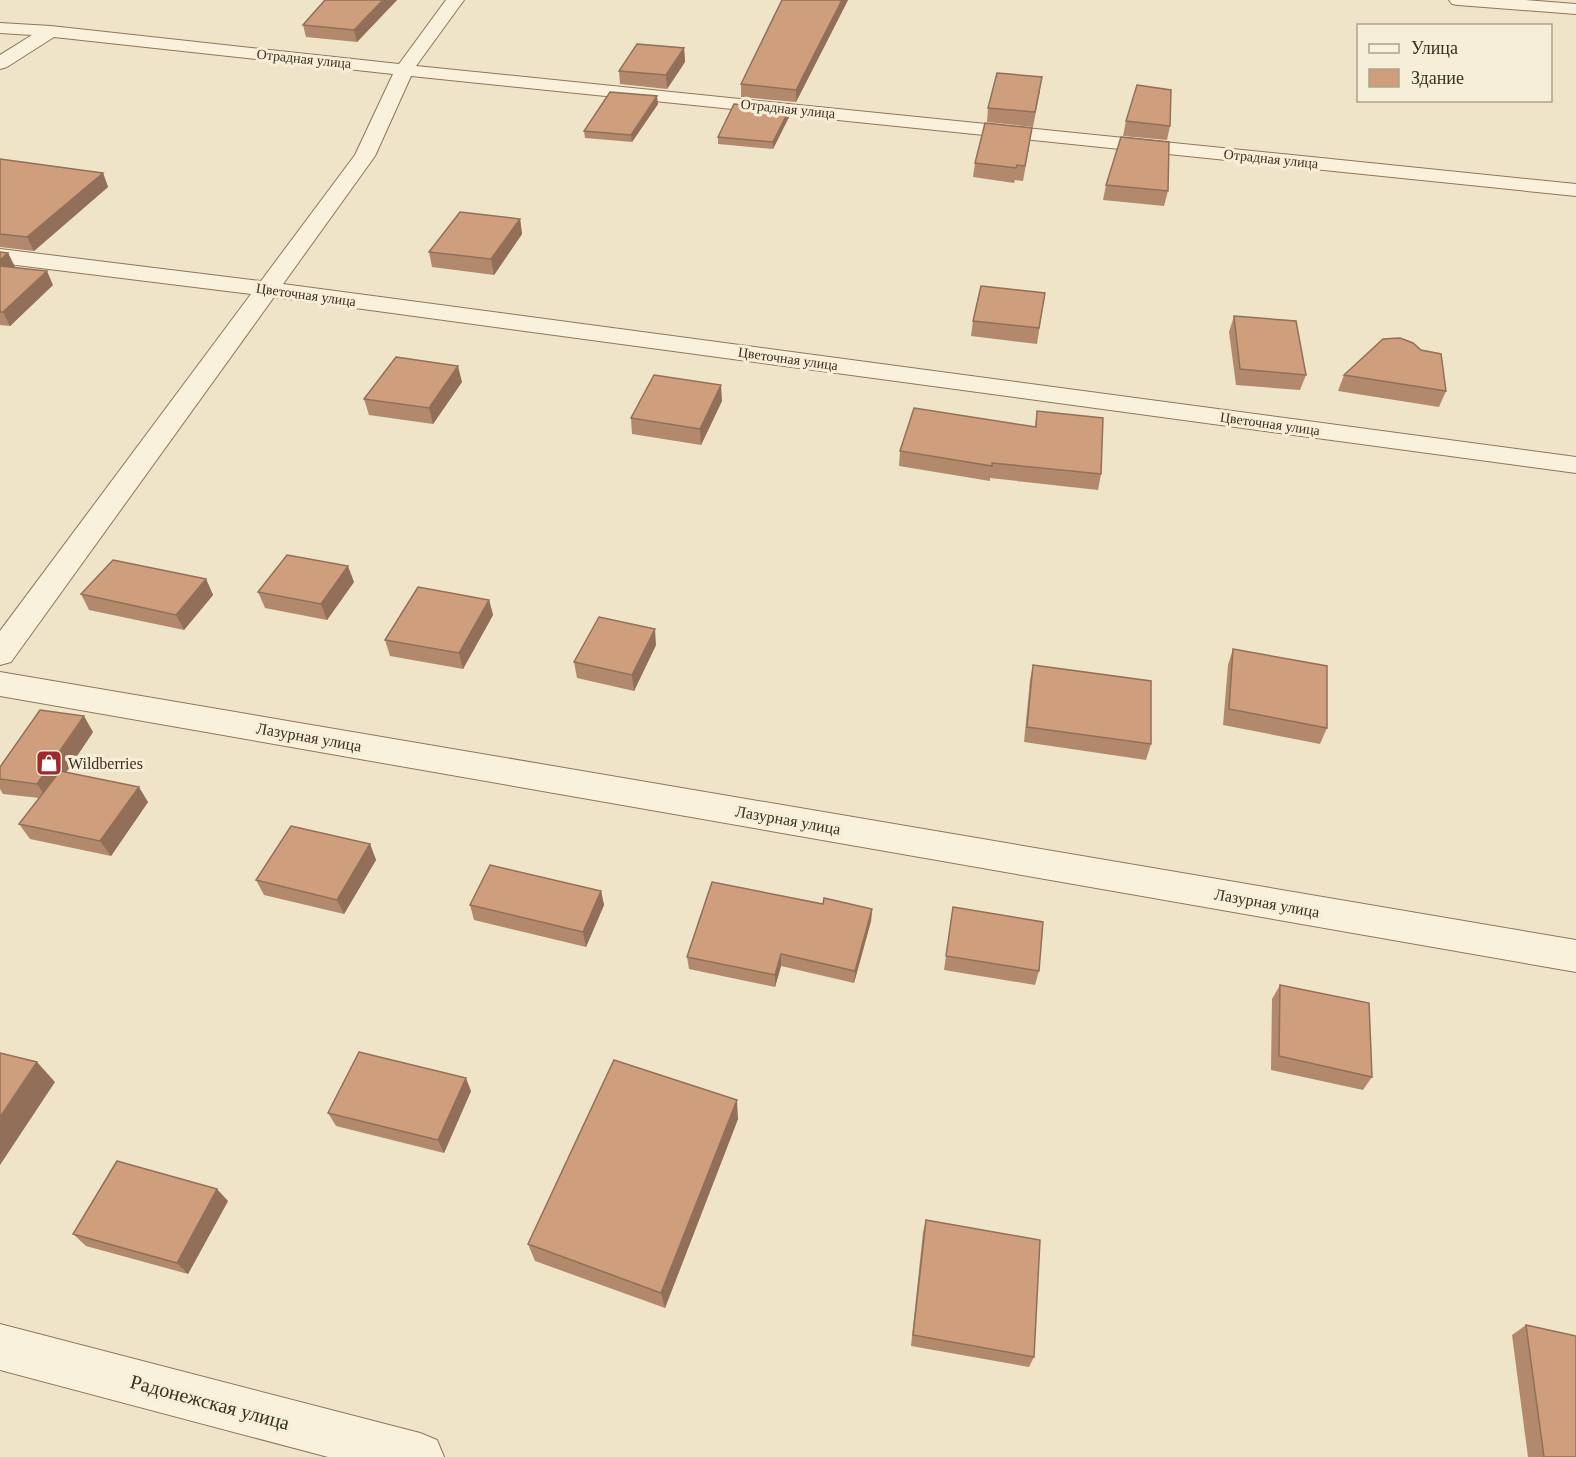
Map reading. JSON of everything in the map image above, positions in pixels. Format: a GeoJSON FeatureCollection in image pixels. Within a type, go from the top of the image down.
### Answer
{"type":"FeatureCollection","features":[{"type":"Feature","properties":{"kind":"street"},"geometry":{"type":"LineString","coordinates":[[3,643],[365,156],[404,70],[455,0]]}},
{"type":"Feature","properties":{"kind":"street"},"geometry":{"type":"LineString","coordinates":[[1458,0],[1576,9]]}},
{"type":"Feature","properties":{"kind":"street","name":"Отрадная улица"},"geometry":{"type":"LineString","coordinates":[[0,28],[51,31],[404,70],[1576,189]]}},
{"type":"Feature","properties":{"kind":"street"},"geometry":{"type":"LineString","coordinates":[[0,63],[51,31]]}},
{"type":"Feature","properties":{"kind":"street","name":"Цветочная улица"},"geometry":{"type":"LineString","coordinates":[[0,256],[266,289],[1576,465]]}},
{"type":"Feature","properties":{"kind":"street","name":"Лазурная улица"},"geometry":{"type":"LineString","coordinates":[[0,684],[1576,956]]}},
{"type":"Feature","properties":{"kind":"street","name":"Радонежская улица"},"geometry":{"type":"LineString","coordinates":[[0,1347],[420,1457]]}},
{"type":"Feature","properties":{"kind":"building"},"geometry":{"type":"Polygon","coordinates":[[[325,0],[383,0],[354,30],[303,25],[325,0]]]}},
{"type":"Feature","properties":{"kind":"building"},"geometry":{"type":"Polygon","coordinates":[[[782,0],[842,0],[796,90],[741,84],[782,0]]]}},
{"type":"Feature","properties":{"kind":"building"},"geometry":{"type":"Polygon","coordinates":[[[637,44],[684,48],[666,75],[619,71],[637,44]]]}},
{"type":"Feature","properties":{"kind":"building"},"geometry":{"type":"Polygon","coordinates":[[[997,73],[1042,77],[1035,112],[988,108],[997,73]]]}},
{"type":"Feature","properties":{"kind":"building"},"geometry":{"type":"Polygon","coordinates":[[[1137,85],[1171,90],[1170,126],[1126,121],[1137,85]]]}},
{"type":"Feature","properties":{"kind":"building"},"geometry":{"type":"Polygon","coordinates":[[[610,92],[657,96],[631,135],[584,131],[610,92]]]}},
{"type":"Feature","properties":{"kind":"building"},"geometry":{"type":"Polygon","coordinates":[[[734,104],[789,110],[773,142],[718,137],[734,104]]]}},
{"type":"Feature","properties":{"kind":"building"},"geometry":{"type":"Polygon","coordinates":[[[985,123],[1032,128],[1025,166],[1017,165],[1016,168],[975,163],[985,123]]]}},
{"type":"Feature","properties":{"kind":"building"},"geometry":{"type":"Polygon","coordinates":[[[1121,137],[1169,142],[1168,191],[1106,185],[1121,137]]]}},
{"type":"Feature","properties":{"kind":"building"},"geometry":{"type":"Polygon","coordinates":[[[0,159],[103,173],[27,237],[0,234],[0,159]]]}},
{"type":"Feature","properties":{"kind":"building"},"geometry":{"type":"Polygon","coordinates":[[[460,212],[520,219],[491,259],[429,252],[460,212]]]}},
{"type":"Feature","properties":{"kind":"building"},"geometry":{"type":"Polygon","coordinates":[[[0,252],[8,253],[0,260],[0,252]]]}},
{"type":"Feature","properties":{"kind":"building"},"geometry":{"type":"Polygon","coordinates":[[[0,266],[47,271],[3,312],[0,312],[0,266]]]}},
{"type":"Feature","properties":{"kind":"building"},"geometry":{"type":"Polygon","coordinates":[[[981,286],[1045,293],[1039,328],[973,321],[981,286]]]}},
{"type":"Feature","properties":{"kind":"building"},"geometry":{"type":"Polygon","coordinates":[[[1234,316],[1296,321],[1306,375],[1240,369],[1234,316]]]}},
{"type":"Feature","properties":{"kind":"building"},"geometry":{"type":"Polygon","coordinates":[[[1400,338],[1413,343],[1421,350],[1441,354],[1446,391],[1344,375],[1383,339],[1400,338]]]}},
{"type":"Feature","properties":{"kind":"building"},"geometry":{"type":"Polygon","coordinates":[[[396,357],[458,366],[429,408],[364,399],[396,357]]]}},
{"type":"Feature","properties":{"kind":"building"},"geometry":{"type":"Polygon","coordinates":[[[654,375],[721,385],[700,429],[631,418],[654,375]]]}},
{"type":"Feature","properties":{"kind":"building"},"geometry":{"type":"Polygon","coordinates":[[[914,408],[1036,427],[1037,411],[1103,418],[1101,474],[992,463],[992,466],[900,451],[914,408]]]}},
{"type":"Feature","properties":{"kind":"building"},"geometry":{"type":"Polygon","coordinates":[[[287,555],[348,566],[321,604],[258,592],[287,555]]]}},
{"type":"Feature","properties":{"kind":"building"},"geometry":{"type":"Polygon","coordinates":[[[113,560],[206,579],[176,615],[81,594],[113,560]]]}},
{"type":"Feature","properties":{"kind":"building"},"geometry":{"type":"Polygon","coordinates":[[[418,587],[489,600],[459,653],[385,640],[418,587]]]}},
{"type":"Feature","properties":{"kind":"building"},"geometry":{"type":"Polygon","coordinates":[[[599,617],[655,629],[632,675],[574,662],[599,617]]]}},
{"type":"Feature","properties":{"kind":"building"},"geometry":{"type":"Polygon","coordinates":[[[1233,649],[1327,666],[1327,728],[1229,709],[1233,649]]]}},
{"type":"Feature","properties":{"kind":"building"},"geometry":{"type":"Polygon","coordinates":[[[1033,665],[1151,681],[1151,744],[1027,727],[1033,665]]]}},
{"type":"Feature","properties":{"kind":"building"},"geometry":{"type":"Polygon","coordinates":[[[40,710],[84,716],[37,784],[0,779],[0,767],[40,710]]]}},
{"type":"Feature","properties":{"kind":"building"},"geometry":{"type":"Polygon","coordinates":[[[60,771],[139,787],[100,841],[19,824],[60,771]]]}},
{"type":"Feature","properties":{"kind":"building"},"geometry":{"type":"Polygon","coordinates":[[[291,826],[370,844],[337,900],[256,880],[291,826]]]}},
{"type":"Feature","properties":{"kind":"building"},"geometry":{"type":"Polygon","coordinates":[[[490,865],[601,891],[583,932],[470,905],[490,865]]]}},
{"type":"Feature","properties":{"kind":"building"},"geometry":{"type":"Polygon","coordinates":[[[712,882],[823,904],[824,898],[872,909],[855,971],[781,954],[775,975],[687,957],[712,882]]]}},
{"type":"Feature","properties":{"kind":"building"},"geometry":{"type":"Polygon","coordinates":[[[953,907],[1043,922],[1039,971],[946,956],[953,907]]]}},
{"type":"Feature","properties":{"kind":"building"},"geometry":{"type":"Polygon","coordinates":[[[1280,985],[1369,1003],[1372,1077],[1279,1056],[1280,985]]]}},
{"type":"Feature","properties":{"kind":"building"},"geometry":{"type":"Polygon","coordinates":[[[359,1052],[466,1078],[438,1140],[328,1113],[359,1052]]]}},
{"type":"Feature","properties":{"kind":"building"},"geometry":{"type":"Polygon","coordinates":[[[0,1053],[37,1062],[0,1117],[0,1053]]]}},
{"type":"Feature","properties":{"kind":"building"},"geometry":{"type":"Polygon","coordinates":[[[614,1060],[737,1100],[661,1293],[528,1244],[614,1060]]]}},
{"type":"Feature","properties":{"kind":"building"},"geometry":{"type":"Polygon","coordinates":[[[117,1161],[217,1189],[177,1263],[73,1234],[117,1161]]]}},
{"type":"Feature","properties":{"kind":"building"},"geometry":{"type":"Polygon","coordinates":[[[926,1220],[1040,1240],[1034,1357],[913,1335],[926,1220]]]}},
{"type":"Feature","properties":{"kind":"building"},"geometry":{"type":"Polygon","coordinates":[[[1526,1325],[1576,1336],[1576,1457],[1544,1457],[1526,1325]]]}},
{"type":"Feature","properties":{"kind":"place","name":"Wildberries"},"geometry":{"type":"Point","coordinates":[49,763]}}]}
